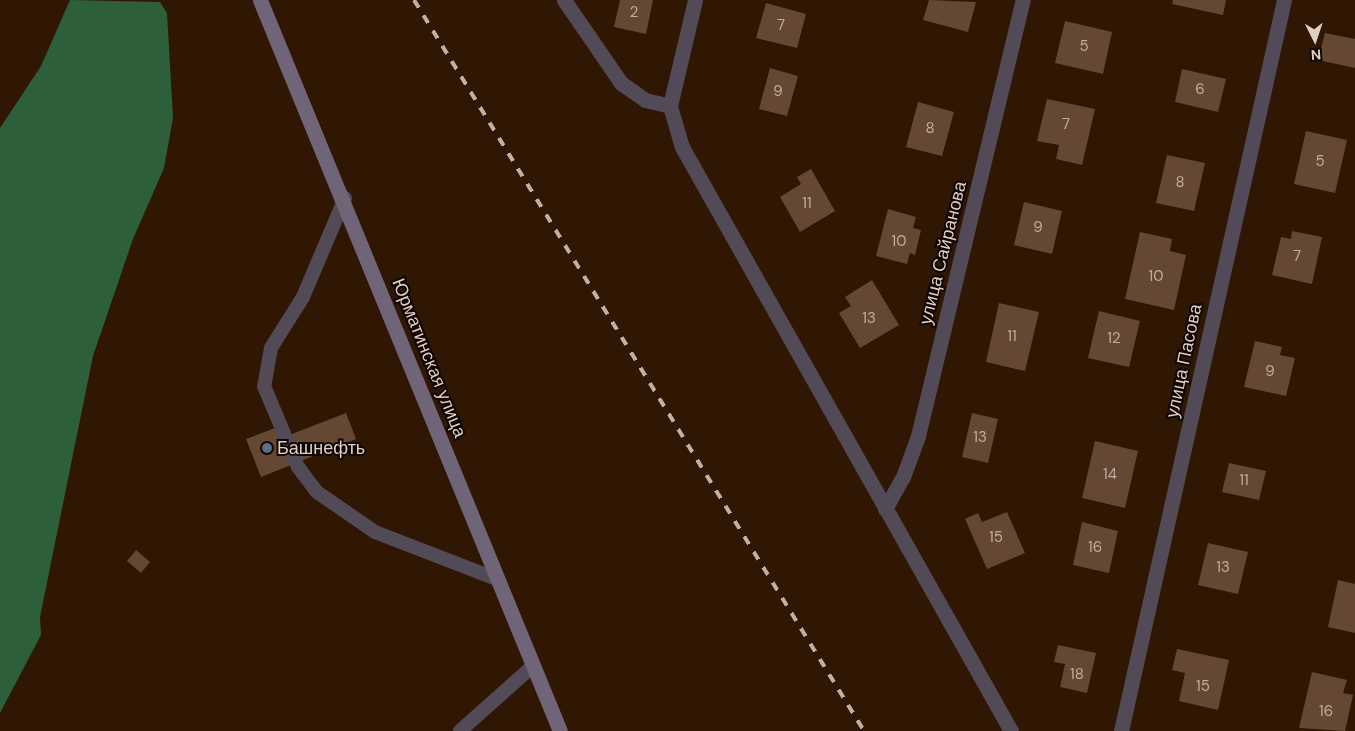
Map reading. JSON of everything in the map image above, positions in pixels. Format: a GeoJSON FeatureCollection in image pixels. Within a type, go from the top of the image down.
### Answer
{"type":"FeatureCollection","features":[{"type":"Feature","properties":{"kind":"main road","name":"Юрматинская улица"},"geometry":{"type":"LineString","coordinates":[[260,0],[344,198],[560,731]]}},
{"type":"Feature","properties":{"kind":"street"},"geometry":{"type":"LineString","coordinates":[[564,0],[621,83],[645,100],[670,106]]}},
{"type":"Feature","properties":{"kind":"street"},"geometry":{"type":"LineString","coordinates":[[695,0],[670,106],[682,147],[884,509],[1011,731]]}},
{"type":"Feature","properties":{"kind":"street","name":"улица Сайранова"},"geometry":{"type":"LineString","coordinates":[[884,509],[904,477],[918,436],[1023,0]]}},
{"type":"Feature","properties":{"kind":"street","name":"улица Пасова"},"geometry":{"type":"LineString","coordinates":[[1121,731],[1284,0]]}},
{"type":"Feature","properties":{"kind":"lane"},"geometry":{"type":"LineString","coordinates":[[344,198],[303,297],[271,348],[264,386],[298,466],[317,492],[375,532],[497,579]]}},
{"type":"Feature","properties":{"kind":"lane"},"geometry":{"type":"LineString","coordinates":[[460,731],[533,666]]}},
{"type":"Feature","properties":{"kind":"green space"},"geometry":{"type":"Polygon","coordinates":[[[70,0],[160,2],[167,13],[173,118],[164,168],[133,239],[93,356],[40,617],[41,635],[0,713],[0,128],[41,66],[70,0]]]}},
{"type":"Feature","properties":{"kind":"building"},"geometry":{"type":"Polygon","coordinates":[[[620,0],[653,0],[646,34],[614,27],[620,0]]]}},
{"type":"Feature","properties":{"kind":"building"},"geometry":{"type":"Polygon","coordinates":[[[929,0],[976,2],[968,32],[923,20],[929,0]]]}},
{"type":"Feature","properties":{"kind":"building"},"geometry":{"type":"Polygon","coordinates":[[[1173,0],[1226,0],[1223,15],[1172,4],[1173,0]]]}},
{"type":"Feature","properties":{"kind":"building"},"geometry":{"type":"Polygon","coordinates":[[[766,3],[806,14],[797,48],[756,38],[766,3]]]}},
{"type":"Feature","properties":{"kind":"building"},"geometry":{"type":"Polygon","coordinates":[[[1065,21],[1112,32],[1103,74],[1055,63],[1065,21]]]}},
{"type":"Feature","properties":{"kind":"building"},"geometry":{"type":"Polygon","coordinates":[[[1325,33],[1355,39],[1355,68],[1318,60],[1325,33]]]}},
{"type":"Feature","properties":{"kind":"building"},"geometry":{"type":"Polygon","coordinates":[[[770,68],[798,76],[787,116],[759,109],[770,68]]]}},
{"type":"Feature","properties":{"kind":"building"},"geometry":{"type":"Polygon","coordinates":[[[1182,69],[1226,79],[1218,112],[1175,102],[1182,69]]]}},
{"type":"Feature","properties":{"kind":"building"},"geometry":{"type":"Polygon","coordinates":[[[1047,99],[1095,109],[1082,165],[1056,159],[1059,145],[1037,141],[1047,99]]]}},
{"type":"Feature","properties":{"kind":"building"},"geometry":{"type":"Polygon","coordinates":[[[918,102],[954,112],[942,156],[906,147],[918,102]]]}},
{"type":"Feature","properties":{"kind":"building"},"geometry":{"type":"Polygon","coordinates":[[[1306,131],[1347,140],[1335,193],[1294,184],[1306,131]]]}},
{"type":"Feature","properties":{"kind":"building"},"geometry":{"type":"Polygon","coordinates":[[[1167,155],[1205,163],[1194,211],[1156,203],[1167,155]]]}},
{"type":"Feature","properties":{"kind":"building"},"geometry":{"type":"Polygon","coordinates":[[[811,169],[835,211],[800,232],[780,197],[801,184],[797,177],[811,169]]]}},
{"type":"Feature","properties":{"kind":"building"},"geometry":{"type":"Polygon","coordinates":[[[1024,202],[1062,211],[1052,254],[1014,245],[1024,202]]]}},
{"type":"Feature","properties":{"kind":"building"},"geometry":{"type":"Polygon","coordinates":[[[888,209],[916,217],[913,228],[921,230],[915,255],[910,253],[907,264],[876,256],[888,209]]]}},
{"type":"Feature","properties":{"kind":"building"},"geometry":{"type":"Polygon","coordinates":[[[1292,231],[1322,237],[1312,284],[1272,275],[1281,237],[1291,239],[1292,231]]]}},
{"type":"Feature","properties":{"kind":"building"},"geometry":{"type":"Polygon","coordinates":[[[1140,232],[1172,239],[1170,251],[1186,255],[1174,310],[1125,299],[1140,232]]]}},
{"type":"Feature","properties":{"kind":"building"},"geometry":{"type":"Polygon","coordinates":[[[872,280],[899,325],[860,348],[839,313],[851,306],[845,297],[872,280]]]}},
{"type":"Feature","properties":{"kind":"building"},"geometry":{"type":"Polygon","coordinates":[[[999,303],[1039,312],[1025,371],[986,362],[999,303]]]}},
{"type":"Feature","properties":{"kind":"building"},"geometry":{"type":"Polygon","coordinates":[[[1099,311],[1140,321],[1129,367],[1088,358],[1099,311]]]}},
{"type":"Feature","properties":{"kind":"building"},"geometry":{"type":"Polygon","coordinates":[[[1255,341],[1282,347],[1280,355],[1295,358],[1286,396],[1244,387],[1255,341]]]}},
{"type":"Feature","properties":{"kind":"building"},"geometry":{"type":"Polygon","coordinates":[[[346,413],[356,439],[261,477],[246,439],[275,428],[279,439],[346,413]]]}},
{"type":"Feature","properties":{"kind":"building"},"geometry":{"type":"Polygon","coordinates":[[[972,413],[998,419],[988,463],[962,457],[972,413]]]}},
{"type":"Feature","properties":{"kind":"building"},"geometry":{"type":"Polygon","coordinates":[[[1095,441],[1138,451],[1125,508],[1082,498],[1095,441]]]}},
{"type":"Feature","properties":{"kind":"building"},"geometry":{"type":"Polygon","coordinates":[[[1229,463],[1266,471],[1259,500],[1222,492],[1229,463]]]}},
{"type":"Feature","properties":{"kind":"building"},"geometry":{"type":"Polygon","coordinates":[[[1007,512],[1025,553],[987,569],[965,519],[978,513],[982,522],[1007,512]]]}},
{"type":"Feature","properties":{"kind":"building"},"geometry":{"type":"Polygon","coordinates":[[[1082,522],[1118,531],[1109,573],[1073,565],[1082,522]]]}},
{"type":"Feature","properties":{"kind":"building"},"geometry":{"type":"Polygon","coordinates":[[[1208,543],[1248,552],[1238,594],[1198,585],[1208,543]]]}},
{"type":"Feature","properties":{"kind":"building"},"geometry":{"type":"Polygon","coordinates":[[[136,550],[150,562],[141,573],[127,561],[136,550]]]}},
{"type":"Feature","properties":{"kind":"building"},"geometry":{"type":"Polygon","coordinates":[[[1338,580],[1355,584],[1355,633],[1328,627],[1338,580]]]}},
{"type":"Feature","properties":{"kind":"building"},"geometry":{"type":"Polygon","coordinates":[[[1058,645],[1096,653],[1087,693],[1060,687],[1065,664],[1054,662],[1058,645]]]}},
{"type":"Feature","properties":{"kind":"building"},"geometry":{"type":"Polygon","coordinates":[[[1177,649],[1229,660],[1218,710],[1179,701],[1185,673],[1172,670],[1177,649]]]}},
{"type":"Feature","properties":{"kind":"building"},"geometry":{"type":"Polygon","coordinates":[[[1312,672],[1347,680],[1343,693],[1353,695],[1345,731],[1299,728],[1312,672]]]}},
{"type":"Feature","properties":{"kind":"railway"},"geometry":{"type":"LineString","coordinates":[[414,0],[864,731]]}},
{"type":"Feature","properties":{"kind":"place","name":"Башнефть"},"geometry":{"type":"Point","coordinates":[267,448]}}]}
